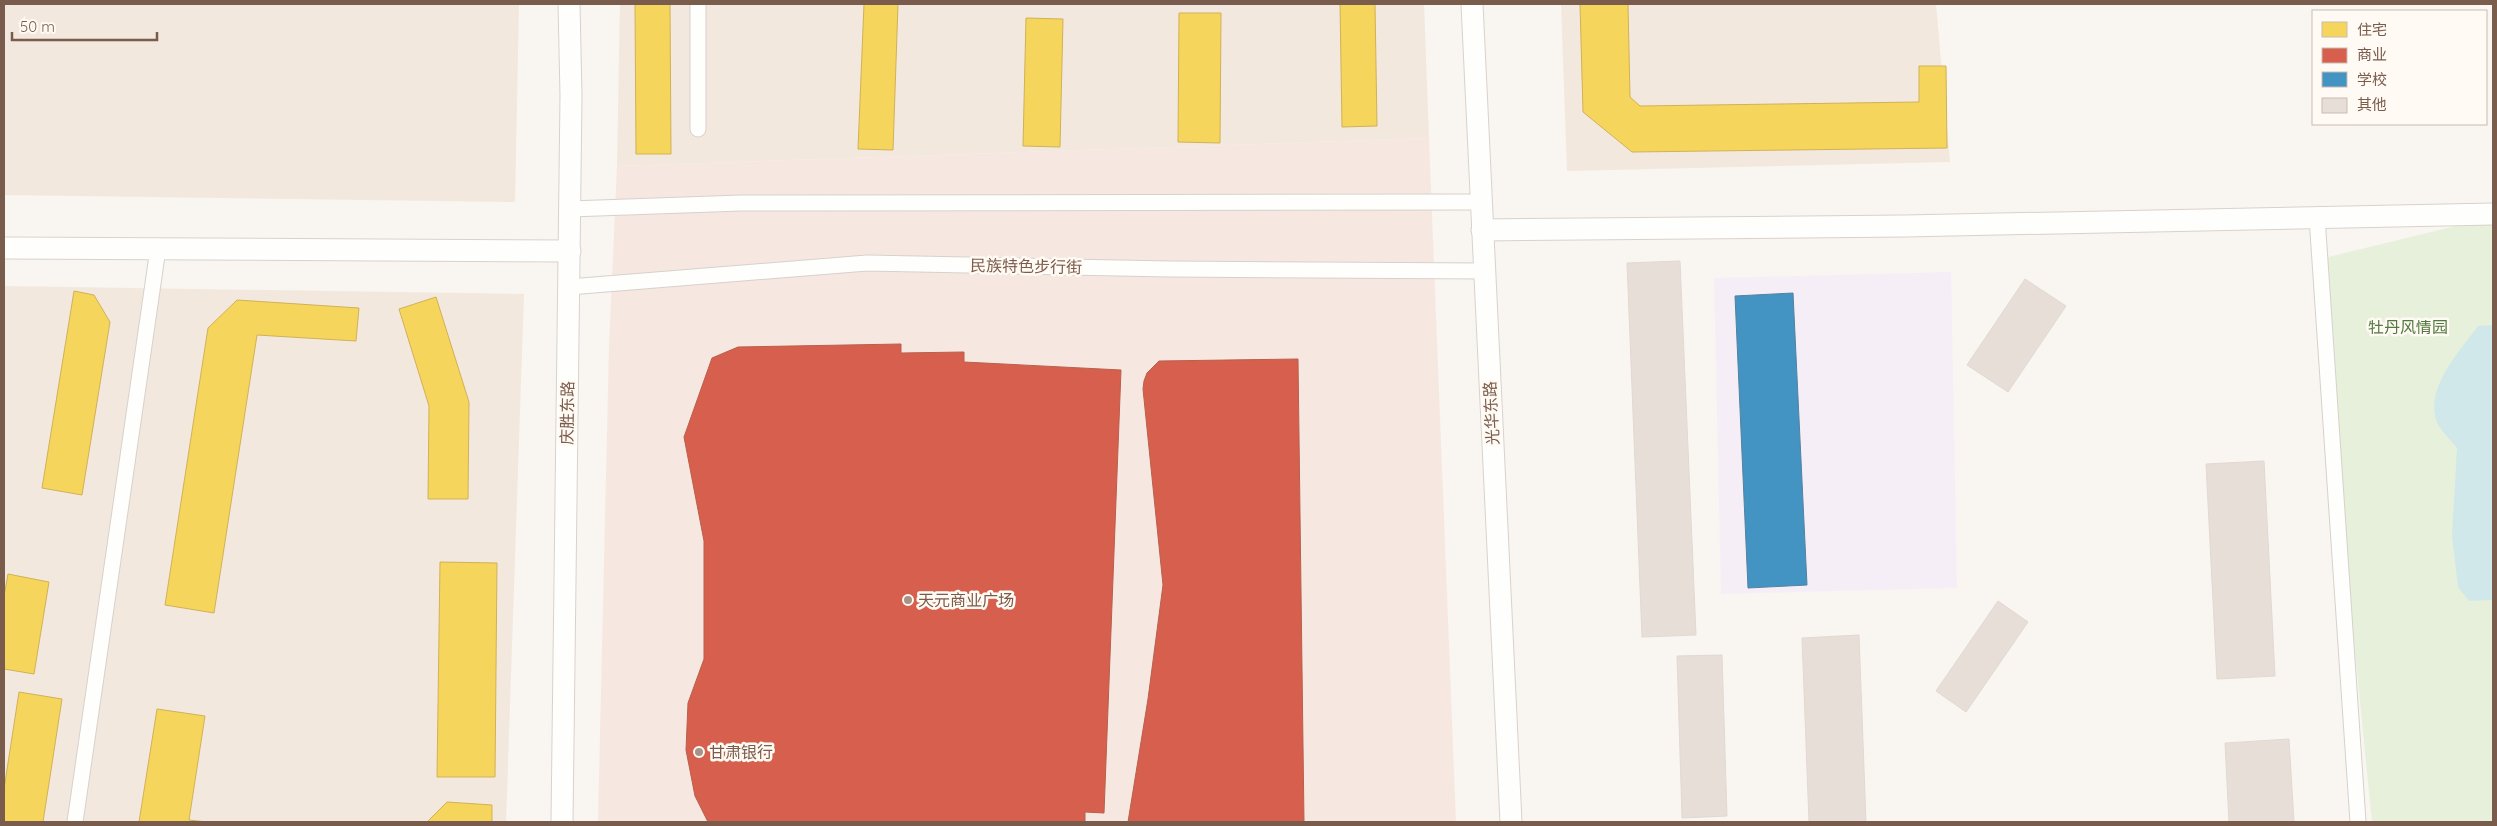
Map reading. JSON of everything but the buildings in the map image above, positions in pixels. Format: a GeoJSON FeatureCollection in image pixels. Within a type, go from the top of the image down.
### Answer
{"type":"FeatureCollection","features":[{"type":"Feature","properties":{"kind":"main road","name":"庆胜东路"},"geometry":{"type":"LineString","coordinates":[[562,822],[570,251],[569,4]]}},
{"type":"Feature","properties":{"kind":"main road","name":"光华东路"},"geometry":{"type":"LineString","coordinates":[[1472,4],[1511,822]]}},
{"type":"Feature","properties":{"kind":"main road"},"geometry":{"type":"LineString","coordinates":[[1482,230],[1915,226],[2493,214]]}},
{"type":"Feature","properties":{"kind":"main road"},"geometry":{"type":"LineString","coordinates":[[4,248],[570,251]]}},
{"type":"Feature","properties":{"kind":"street"},"geometry":{"type":"LineString","coordinates":[[698,4],[698,129]]}},
{"type":"Feature","properties":{"kind":"street"},"geometry":{"type":"LineString","coordinates":[[570,210],[741,202],[1481,202]]}},
{"type":"Feature","properties":{"kind":"street"},"geometry":{"type":"LineString","coordinates":[[2317,217],[2358,822]]}},
{"type":"Feature","properties":{"kind":"street"},"geometry":{"type":"LineString","coordinates":[[76,822],[158,249]]}},
{"type":"Feature","properties":{"kind":"street","name":"民族特色步行街"},"geometry":{"type":"LineString","coordinates":[[569,287],[867,263],[1170,269],[1484,271]]}},
{"type":"Feature","properties":{"kind":"shaded area"},"geometry":{"type":"Polygon","coordinates":[[[4,4],[519,4],[515,202],[4,195],[4,4]]]}},
{"type":"Feature","properties":{"kind":"shaded area"},"geometry":{"type":"Polygon","coordinates":[[[620,4],[1424,4],[1429,138],[617,166],[620,4]]]}},
{"type":"Feature","properties":{"kind":"shaded area"},"geometry":{"type":"Polygon","coordinates":[[[1561,4],[1936,4],[1950,162],[1567,171],[1561,4]]]}},
{"type":"Feature","properties":{"kind":"shaded area"},"geometry":{"type":"Polygon","coordinates":[[[1429,138],[1456,822],[598,822],[609,346],[617,166],[1429,138]]]}},
{"type":"Feature","properties":{"kind":"shaded area"},"geometry":{"type":"Polygon","coordinates":[[[1951,272],[1957,588],[1721,594],[1714,278],[1951,272]]]}},
{"type":"Feature","properties":{"kind":"shaded area"},"geometry":{"type":"Polygon","coordinates":[[[4,286],[524,294],[506,822],[4,822],[4,286]]]}},
{"type":"Feature","properties":{"kind":"green space","name":"牡丹风情园"},"geometry":{"type":"Polygon","coordinates":[[[2493,217],[2493,822],[2372,822],[2316,260],[2493,217]]]}},
{"type":"Feature","properties":{"kind":"water"},"geometry":{"type":"Polygon","coordinates":[[[2493,325],[2493,600],[2469,601],[2458,587],[2452,535],[2457,448],[2442,431],[2436,420],[2434,407],[2440,382],[2454,358],[2478,326],[2493,325]]]}},
{"type":"Feature","properties":{"kind":"place","name":"天元商业广场"},"geometry":{"type":"Point","coordinates":[908,600]}},
{"type":"Feature","properties":{"kind":"place","name":"甘肃银行"},"geometry":{"type":"Point","coordinates":[699,752]}}]}
